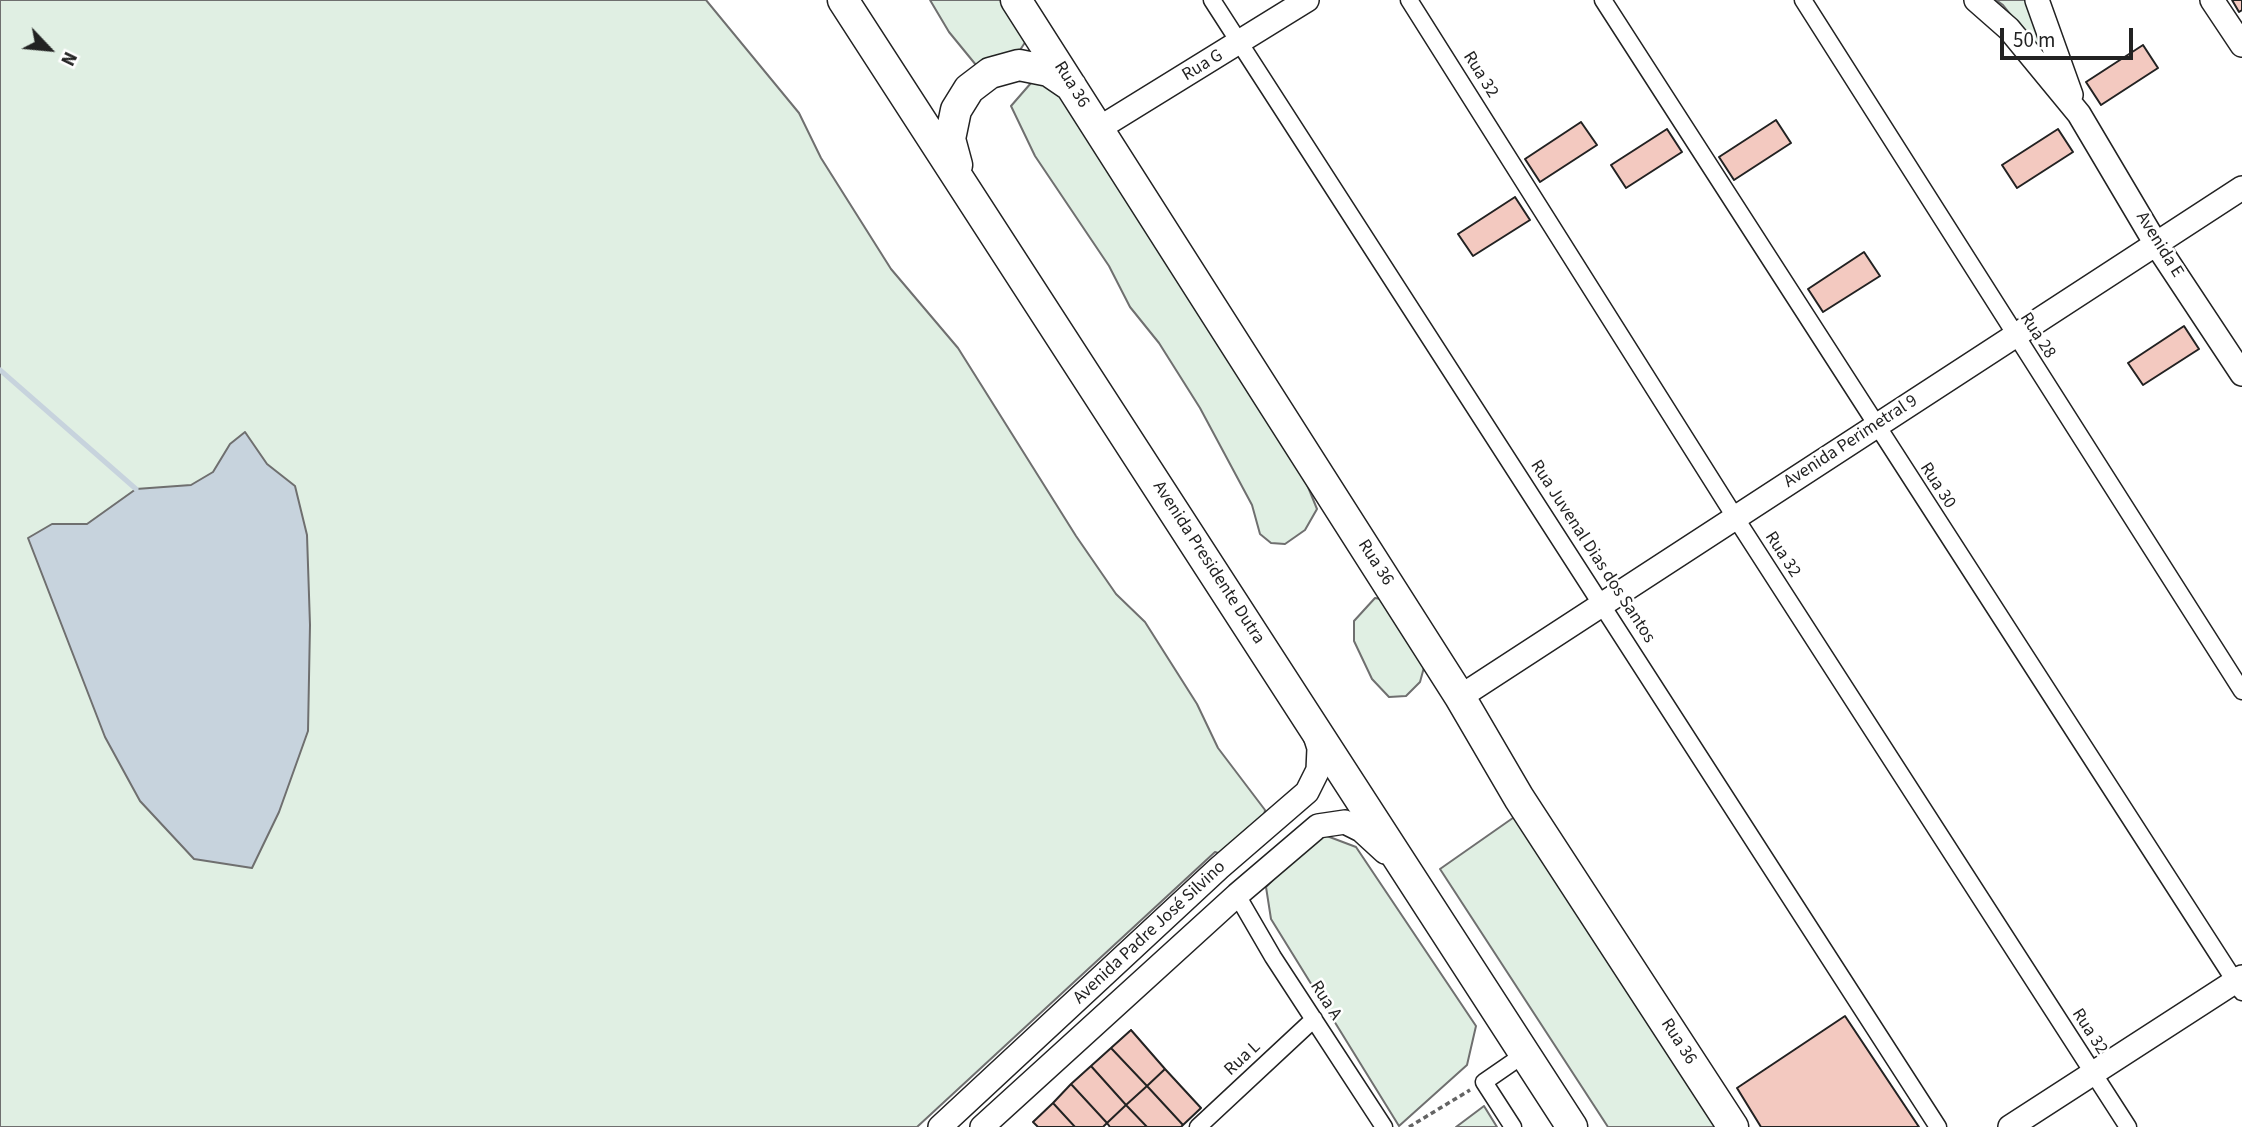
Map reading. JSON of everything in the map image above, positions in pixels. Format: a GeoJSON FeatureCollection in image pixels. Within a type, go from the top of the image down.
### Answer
{"type":"FeatureCollection","features":[{"type":"Feature","properties":{"kind":"highway","name":"Avenida Presidente Dutra"},"geometry":{"type":"LineString","coordinates":[[843,0],[1572,1127]]}},
{"type":"Feature","properties":{"kind":"highway","name":"Rua 36"},"geometry":{"type":"LineString","coordinates":[[1016,0],[1460,697],[1519,798],[1733,1127]]}},
{"type":"Feature","properties":{"kind":"highway"},"geometry":{"type":"LineString","coordinates":[[962,182],[950,139],[956,110],[969,89],[990,73],[1019,65],[1049,71],[1071,86]]}},
{"type":"Feature","properties":{"kind":"main road","name":"Rua G"},"geometry":{"type":"LineString","coordinates":[[1098,129],[1307,0]]}},
{"type":"Feature","properties":{"kind":"main road"},"geometry":{"type":"LineString","coordinates":[[1976,0],[2009,29],[2079,114]]}},
{"type":"Feature","properties":{"kind":"main road"},"geometry":{"type":"LineString","coordinates":[[2037,0],[2079,114]]}},
{"type":"Feature","properties":{"kind":"main road"},"geometry":{"type":"LineString","coordinates":[[2212,0],[2242,45]]}},
{"type":"Feature","properties":{"kind":"main road","name":"Avenida E"},"geometry":{"type":"LineString","coordinates":[[2079,114],[2156,244],[2242,374]]}},
{"type":"Feature","properties":{"kind":"main road","name":"Avenida Perimetral 9"},"geometry":{"type":"LineString","coordinates":[[1460,697],[2242,188]]}},
{"type":"Feature","properties":{"kind":"main road","name":"Avenida Padre José Silvino"},"geometry":{"type":"LineString","coordinates":[[940,1127],[1219,868],[1307,792],[1318,770],[1320,748],[1311,722]]}},
{"type":"Feature","properties":{"kind":"main road","name":"Avenida Padre José Silvino"},"geometry":{"type":"LineString","coordinates":[[982,1127],[1237,895],[1318,826],[1345,822],[1361,830],[1400,862]]}},
{"type":"Feature","properties":{"kind":"main road"},"geometry":{"type":"LineString","coordinates":[[2010,1127],[2240,984]]}},
{"type":"Feature","properties":{"kind":"street","name":"Rua Juvenal Dias dos Santos"},"geometry":{"type":"LineString","coordinates":[[1212,0],[1938,1127]]}},
{"type":"Feature","properties":{"kind":"street","name":"Rua 32"},"geometry":{"type":"LineString","coordinates":[[1409,0],[1735,517],[2128,1127]]}},
{"type":"Feature","properties":{"kind":"street","name":"Rua 30"},"geometry":{"type":"LineString","coordinates":[[1602,0],[1876,427],[2240,984]]}},
{"type":"Feature","properties":{"kind":"street","name":"Rua 28"},"geometry":{"type":"LineString","coordinates":[[1802,0],[2242,691]]}},
{"type":"Feature","properties":{"kind":"street","name":"Rua A"},"geometry":{"type":"LineString","coordinates":[[1237,895],[1384,1127]]}},
{"type":"Feature","properties":{"kind":"street","name":"Rua L"},"geometry":{"type":"LineString","coordinates":[[1198,1127],[1314,1019]]}},
{"type":"Feature","properties":{"kind":"street"},"geometry":{"type":"LineString","coordinates":[[1513,1127],[1485,1082],[1526,1053]]}},
{"type":"Feature","properties":{"kind":"path"},"geometry":{"type":"LineString","coordinates":[[1409,1127],[1485,1082]]}},
{"type":"Feature","properties":{"kind":"green space"},"geometry":{"type":"Polygon","coordinates":[[[0,0],[706,0],[799,113],[821,158],[891,269],[958,348],[1076,536],[1116,594],[1145,622],[1197,704],[1218,748],[1265,810],[1263,824],[1231,857],[1215,852],[917,1127],[0,1127],[0,0]]]}},
{"type":"Feature","properties":{"kind":"green space"},"geometry":{"type":"Polygon","coordinates":[[[930,0],[1017,0],[1028,38],[1018,53],[976,65],[949,32],[930,0]]]}},
{"type":"Feature","properties":{"kind":"green space"},"geometry":{"type":"Polygon","coordinates":[[[1996,0],[2029,0],[2049,63],[2003,5],[1996,0]]]}},
{"type":"Feature","properties":{"kind":"green space"},"geometry":{"type":"Polygon","coordinates":[[[1031,83],[1053,83],[1282,423],[1317,509],[1305,530],[1285,544],[1271,543],[1260,534],[1252,505],[1200,408],[1159,343],[1130,307],[1109,266],[1035,156],[1011,106],[1031,83]]]}},
{"type":"Feature","properties":{"kind":"green space"},"geometry":{"type":"Polygon","coordinates":[[[1375,598],[1393,601],[1429,649],[1420,682],[1406,696],[1389,697],[1372,679],[1354,641],[1354,621],[1375,598]]]}},
{"type":"Feature","properties":{"kind":"green space"},"geometry":{"type":"Polygon","coordinates":[[[1520,813],[1725,1127],[1608,1127],[1440,869],[1520,813]]]}},
{"type":"Feature","properties":{"kind":"green space"},"geometry":{"type":"Polygon","coordinates":[[[1319,833],[1356,847],[1476,1026],[1467,1065],[1399,1126],[1271,919],[1266,887],[1319,833]]]}},
{"type":"Feature","properties":{"kind":"green space"},"geometry":{"type":"Polygon","coordinates":[[[1484,1106],[1497,1127],[1456,1127],[1484,1106]]]}},
{"type":"Feature","properties":{"kind":"shaded area"},"geometry":{"type":"Polygon","coordinates":[[[245,432],[267,464],[295,486],[307,535],[310,625],[308,731],[279,812],[252,868],[194,859],[140,801],[105,737],[28,538],[52,524],[87,524],[136,489],[191,485],[213,472],[230,444],[245,432]]]}},
{"type":"Feature","properties":{"kind":"building"},"geometry":{"type":"Polygon","coordinates":[[[2232,0],[2242,0],[2242,10],[2239,12],[2232,0]]]}},
{"type":"Feature","properties":{"kind":"building"},"geometry":{"type":"Polygon","coordinates":[[[2143,45],[2158,68],[2101,105],[2086,82],[2143,45]]]}},
{"type":"Feature","properties":{"kind":"building"},"geometry":{"type":"Polygon","coordinates":[[[1776,120],[1791,143],[1734,180],[1719,157],[1776,120]]]}},
{"type":"Feature","properties":{"kind":"building"},"geometry":{"type":"Polygon","coordinates":[[[1581,122],[1597,145],[1540,182],[1525,159],[1581,122]]]}},
{"type":"Feature","properties":{"kind":"building"},"geometry":{"type":"Polygon","coordinates":[[[1667,129],[1682,152],[1626,188],[1611,165],[1667,129]]]}},
{"type":"Feature","properties":{"kind":"building"},"geometry":{"type":"Polygon","coordinates":[[[2058,129],[2073,152],[2017,188],[2002,165],[2058,129]]]}},
{"type":"Feature","properties":{"kind":"building"},"geometry":{"type":"Polygon","coordinates":[[[1515,197],[1530,220],[1473,256],[1458,234],[1515,197]]]}},
{"type":"Feature","properties":{"kind":"building"},"geometry":{"type":"Polygon","coordinates":[[[1864,252],[1880,276],[1823,312],[1808,289],[1864,252]]]}},
{"type":"Feature","properties":{"kind":"building"},"geometry":{"type":"Polygon","coordinates":[[[2184,326],[2199,349],[2143,385],[2128,363],[2184,326]]]}},
{"type":"Feature","properties":{"kind":"building"},"geometry":{"type":"Polygon","coordinates":[[[1845,1016],[1919,1127],[1761,1127],[1737,1088],[1845,1016]]]}},
{"type":"Feature","properties":{"kind":"building"},"geometry":{"type":"Polygon","coordinates":[[[1131,1030],[1165,1069],[1147,1086],[1111,1048],[1131,1030]]]}},
{"type":"Feature","properties":{"kind":"building"},"geometry":{"type":"Polygon","coordinates":[[[1111,1048],[1147,1086],[1126,1105],[1091,1066],[1111,1048]]]}},
{"type":"Feature","properties":{"kind":"building"},"geometry":{"type":"Polygon","coordinates":[[[1091,1066],[1126,1105],[1107,1123],[1071,1084],[1091,1066]]]}},
{"type":"Feature","properties":{"kind":"building"},"geometry":{"type":"Polygon","coordinates":[[[1165,1069],[1201,1108],[1183,1125],[1147,1086],[1165,1069]]]}},
{"type":"Feature","properties":{"kind":"building"},"geometry":{"type":"Polygon","coordinates":[[[1071,1084],[1107,1123],[1103,1127],[1075,1127],[1053,1103],[1071,1084]]]}},
{"type":"Feature","properties":{"kind":"building"},"geometry":{"type":"Polygon","coordinates":[[[1147,1086],[1183,1125],[1181,1127],[1147,1127],[1126,1105],[1147,1086]]]}},
{"type":"Feature","properties":{"kind":"building"},"geometry":{"type":"Polygon","coordinates":[[[1053,1103],[1075,1127],[1038,1127],[1033,1122],[1053,1103]]]}},
{"type":"Feature","properties":{"kind":"building"},"geometry":{"type":"Polygon","coordinates":[[[1126,1105],[1147,1127],[1110,1127],[1107,1123],[1126,1105]]]}},
{"type":"Feature","properties":{"kind":"waterway"},"geometry":{"type":"LineString","coordinates":[[0,370],[136,489]]}}]}
